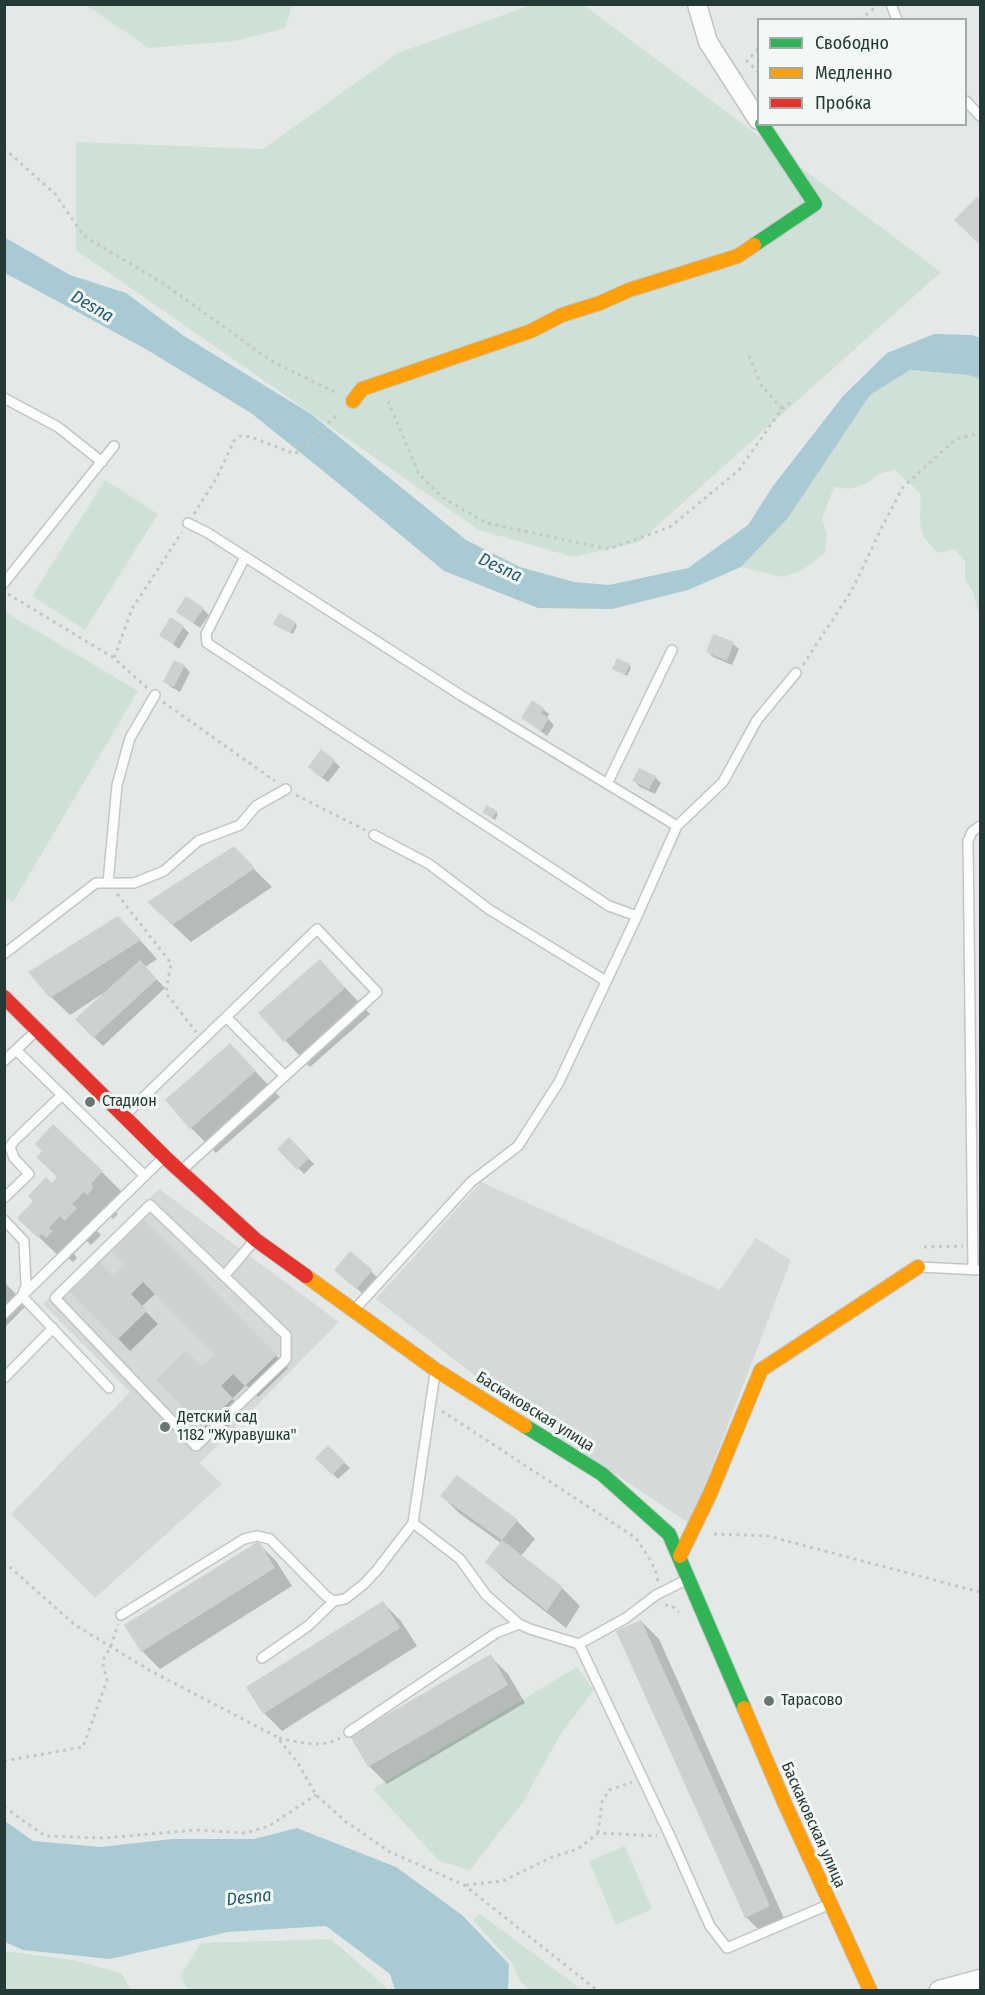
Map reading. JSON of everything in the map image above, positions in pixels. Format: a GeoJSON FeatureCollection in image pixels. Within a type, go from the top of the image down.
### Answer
{"type":"FeatureCollection","features":[{"type":"Feature","properties":{"kind":"street"},"geometry":{"type":"LineString","coordinates":[[697,4],[708,42],[757,117]]}},
{"type":"Feature","properties":{"kind":"street"},"geometry":{"type":"LineString","coordinates":[[353,401],[362,389],[531,331],[562,315],[600,303],[628,290],[738,256],[815,204],[763,126]]}},
{"type":"Feature","properties":{"kind":"street","name":"Баскаковская улица"},"geometry":{"type":"LineString","coordinates":[[4,997],[165,1157],[256,1240],[436,1370],[602,1474],[669,1534],[830,1905],[870,1990]]}},
{"type":"Feature","properties":{"kind":"street"},"geometry":{"type":"LineString","coordinates":[[680,1556],[710,1494],[761,1370],[918,1267]]}},
{"type":"Feature","properties":{"kind":"street"},"geometry":{"type":"LineString","coordinates":[[939,1990],[981,1979]]}},
{"type":"Feature","properties":{"kind":"lane"},"geometry":{"type":"LineString","coordinates":[[967,102],[981,116]]}},
{"type":"Feature","properties":{"kind":"lane"},"geometry":{"type":"LineString","coordinates":[[4,398],[58,427],[102,462]]}},
{"type":"Feature","properties":{"kind":"lane"},"geometry":{"type":"LineString","coordinates":[[4,583],[114,446]]}},
{"type":"Feature","properties":{"kind":"lane"},"geometry":{"type":"LineString","coordinates":[[188,523],[208,533],[462,696],[677,826]]}},
{"type":"Feature","properties":{"kind":"lane"},"geometry":{"type":"LineString","coordinates":[[245,557],[206,634],[207,643],[609,906],[637,916]]}},
{"type":"Feature","properties":{"kind":"lane"},"geometry":{"type":"LineString","coordinates":[[607,784],[672,650]]}},
{"type":"Feature","properties":{"kind":"lane"},"geometry":{"type":"LineString","coordinates":[[354,1310],[471,1182],[518,1146],[559,1082],[677,826],[723,782],[757,720],[796,673]]}},
{"type":"Feature","properties":{"kind":"lane"},"geometry":{"type":"LineString","coordinates":[[108,883],[117,785],[130,738],[155,695]]}},
{"type":"Feature","properties":{"kind":"lane"},"geometry":{"type":"LineString","coordinates":[[4,954],[96,883],[134,883],[164,871],[198,841],[240,825],[256,806],[286,789]]}},
{"type":"Feature","properties":{"kind":"lane"},"geometry":{"type":"LineString","coordinates":[[918,1267],[977,1270],[973,1246],[976,1062],[968,841],[972,832],[981,826]]}},
{"type":"Feature","properties":{"kind":"lane"},"geometry":{"type":"LineString","coordinates":[[374,835],[429,864],[490,910],[606,981]]}},
{"type":"Feature","properties":{"kind":"lane"},"geometry":{"type":"LineString","coordinates":[[124,1116],[317,929],[377,992],[181,1172]]}},
{"type":"Feature","properties":{"kind":"lane"},"geometry":{"type":"LineString","coordinates":[[226,1017],[285,1076]]}},
{"type":"Feature","properties":{"kind":"lane"},"geometry":{"type":"LineString","coordinates":[[4,1061],[37,1030]]}},
{"type":"Feature","properties":{"kind":"lane"},"geometry":{"type":"LineString","coordinates":[[16,1050],[145,1176]]}},
{"type":"Feature","properties":{"kind":"lane"},"geometry":{"type":"LineString","coordinates":[[4,1198],[29,1174],[14,1158],[10,1147],[62,1095]]}},
{"type":"Feature","properties":{"kind":"lane"},"geometry":{"type":"LineString","coordinates":[[4,1314],[165,1157]]}},
{"type":"Feature","properties":{"kind":"lane"},"geometry":{"type":"LineString","coordinates":[[150,1205],[224,1276],[286,1335],[286,1359],[196,1446],[55,1298],[150,1205]]}},
{"type":"Feature","properties":{"kind":"lane"},"geometry":{"type":"LineString","coordinates":[[4,1220],[24,1241],[26,1286],[22,1296]]}},
{"type":"Feature","properties":{"kind":"lane"},"geometry":{"type":"LineString","coordinates":[[224,1276],[256,1240]]}},
{"type":"Feature","properties":{"kind":"lane"},"geometry":{"type":"LineString","coordinates":[[22,1296],[109,1388]]}},
{"type":"Feature","properties":{"kind":"lane"},"geometry":{"type":"LineString","coordinates":[[4,1378],[53,1328]]}},
{"type":"Feature","properties":{"kind":"lane"},"geometry":{"type":"LineString","coordinates":[[262,1658],[308,1626],[334,1601],[345,1599],[364,1584],[413,1523],[429,1403],[436,1370]]}},
{"type":"Feature","properties":{"kind":"lane"},"geometry":{"type":"LineString","coordinates":[[413,1523],[460,1559],[486,1595],[519,1624],[579,1644],[626,1618],[656,1595],[690,1579]]}},
{"type":"Feature","properties":{"kind":"lane"},"geometry":{"type":"LineString","coordinates":[[121,1616],[244,1539],[257,1536],[270,1539],[326,1596],[334,1601]]}},
{"type":"Feature","properties":{"kind":"lane"},"geometry":{"type":"LineString","coordinates":[[349,1732],[496,1633],[519,1624]]}},
{"type":"Feature","properties":{"kind":"lane"},"geometry":{"type":"LineString","coordinates":[[579,1644],[710,1926],[727,1948],[830,1905]]}},
{"type":"Feature","properties":{"kind":"path"},"geometry":{"type":"LineString","coordinates":[[862,18],[879,4]]}},
{"type":"Feature","properties":{"kind":"path"},"geometry":{"type":"LineString","coordinates":[[757,52],[747,61],[757,70]]}},
{"type":"Feature","properties":{"kind":"path"},"geometry":{"type":"LineString","coordinates":[[4,148],[55,194],[84,236],[164,284],[273,362],[353,401],[295,454],[251,437]]}},
{"type":"Feature","properties":{"kind":"path"},"geometry":{"type":"LineString","coordinates":[[749,356],[761,385],[782,410]]}},
{"type":"Feature","properties":{"kind":"path"},"geometry":{"type":"LineString","coordinates":[[381,382],[419,474],[443,498],[488,523],[608,549],[670,527],[739,470],[782,410],[792,402]]}},
{"type":"Feature","properties":{"kind":"path"},"geometry":{"type":"LineString","coordinates":[[796,673],[810,657],[852,590],[903,487],[956,439],[981,433]]}},
{"type":"Feature","properties":{"kind":"path"},"geometry":{"type":"LineString","coordinates":[[4,592],[114,658]]}},
{"type":"Feature","properties":{"kind":"path"},"geometry":{"type":"LineString","coordinates":[[108,883],[171,963],[166,993],[202,1040]]}},
{"type":"Feature","properties":{"kind":"path"},"geometry":{"type":"LineString","coordinates":[[917,1248],[973,1246]]}},
{"type":"Feature","properties":{"kind":"path"},"geometry":{"type":"LineString","coordinates":[[429,1403],[636,1538],[657,1576],[658,1581],[650,1587],[661,1604],[672,1606],[679,1611],[684,1622]]}},
{"type":"Feature","properties":{"kind":"path"},"geometry":{"type":"LineString","coordinates":[[712,1534],[768,1536],[981,1592]]}},
{"type":"Feature","properties":{"kind":"path"},"geometry":{"type":"LineString","coordinates":[[4,1562],[75,1625],[149,1670],[278,1737],[319,1744],[333,1742],[349,1732]]}},
{"type":"Feature","properties":{"kind":"path"},"geometry":{"type":"LineString","coordinates":[[4,1761],[83,1747],[107,1680],[103,1665],[104,1658],[111,1646],[121,1616]]}},
{"type":"Feature","properties":{"kind":"path"},"geometry":{"type":"LineString","coordinates":[[278,1737],[298,1763],[316,1795],[345,1821],[388,1851],[464,1885],[597,1990]]}},
{"type":"Feature","properties":{"kind":"path"},"geometry":{"type":"LineString","coordinates":[[464,1885],[503,1881],[552,1857],[578,1850],[598,1833],[602,1802],[609,1790],[642,1778]]}},
{"type":"Feature","properties":{"kind":"path"},"geometry":{"type":"LineString","coordinates":[[4,1807],[45,1836],[104,1838],[195,1830],[246,1833],[269,1826],[316,1795]]}},
{"type":"Feature","properties":{"kind":"path"},"geometry":{"type":"LineString","coordinates":[[598,1833],[670,1836]]}},
{"type":"Feature","properties":{"kind":"shaded area"},"geometry":{"type":"Polygon","coordinates":[[[481,1182],[720,1290],[756,1238],[791,1260],[690,1524],[521,1411],[376,1299],[481,1182]]]}},
{"type":"Feature","properties":{"kind":"shaded area","name":"Детский сад 1182 \"Журавушка\""},"geometry":{"type":"Polygon","coordinates":[[[159,1189],[339,1322],[200,1463],[222,1484],[95,1598],[11,1514],[130,1392],[43,1304],[159,1189]]]}},
{"type":"Feature","properties":{"kind":"green space"},"geometry":{"type":"Polygon","coordinates":[[[582,4],[941,272],[639,542],[573,557],[479,530],[76,250],[76,142],[263,149],[398,53],[531,5],[582,4]]]}},
{"type":"Feature","properties":{"kind":"green space"},"geometry":{"type":"Polygon","coordinates":[[[86,5],[292,5],[285,28],[236,41],[149,48],[86,5]]]}},
{"type":"Feature","properties":{"kind":"green space"},"geometry":{"type":"Polygon","coordinates":[[[910,370],[968,375],[980,379],[980,618],[973,592],[965,579],[965,561],[955,549],[938,553],[930,545],[920,525],[920,493],[895,470],[879,474],[866,484],[849,489],[834,487],[822,519],[827,534],[825,552],[813,563],[798,572],[783,577],[741,567],[788,518],[870,395],[910,370]]]}},
{"type":"Feature","properties":{"kind":"green space"},"geometry":{"type":"Polygon","coordinates":[[[105,480],[158,514],[85,630],[32,596],[105,480]]]}},
{"type":"Feature","properties":{"kind":"green space"},"geometry":{"type":"Polygon","coordinates":[[[5,612],[138,691],[13,902],[4,897],[5,612]]]}},
{"type":"Feature","properties":{"kind":"green space"},"geometry":{"type":"Polygon","coordinates":[[[577,1667],[594,1690],[560,1735],[523,1802],[470,1870],[439,1861],[373,1789],[577,1667]]]}},
{"type":"Feature","properties":{"kind":"green space"},"geometry":{"type":"Polygon","coordinates":[[[625,1846],[652,1909],[616,1925],[589,1861],[625,1846]]]}},
{"type":"Feature","properties":{"kind":"green space"},"geometry":{"type":"Polygon","coordinates":[[[480,1914],[582,1990],[529,1990],[519,1980],[512,1963],[473,1920],[480,1914]]]}},
{"type":"Feature","properties":{"kind":"green space"},"geometry":{"type":"Polygon","coordinates":[[[331,1939],[387,1990],[189,1990],[180,1976],[201,1943],[331,1939]]]}},
{"type":"Feature","properties":{"kind":"green space"},"geometry":{"type":"Polygon","coordinates":[[[5,1951],[73,1960],[121,1973],[131,1990],[5,1990],[5,1951]]]}},
{"type":"Feature","properties":{"kind":"water","name":"Desna"},"geometry":{"type":"Polygon","coordinates":[[[4,237],[70,275],[126,293],[184,336],[311,414],[466,540],[520,567],[574,582],[609,585],[688,568],[748,525],[773,486],[843,396],[887,353],[934,334],[972,335],[980,338],[980,379],[968,375],[910,370],[870,395],[788,518],[741,567],[688,590],[612,609],[538,608],[444,571],[251,413],[144,348],[5,273],[4,237]]]}},
{"type":"Feature","properties":{"kind":"water","name":"Desna"},"geometry":{"type":"Polygon","coordinates":[[[5,1821],[33,1841],[101,1847],[172,1839],[254,1839],[297,1828],[396,1867],[462,1915],[509,1964],[508,1990],[395,1990],[390,1974],[326,1926],[228,1932],[110,1959],[23,1950],[5,1942],[5,1821]]]}},
{"type":"Feature","properties":{"kind":"building"},"geometry":{"type":"Polygon","coordinates":[[[977,197],[980,200],[980,241],[978,243],[954,220],[977,197]]]}},
{"type":"Feature","properties":{"kind":"building"},"geometry":{"type":"Polygon","coordinates":[[[186,596],[204,608],[193,623],[176,612],[186,596]]]}},
{"type":"Feature","properties":{"kind":"building"},"geometry":{"type":"Polygon","coordinates":[[[279,613],[296,622],[290,633],[273,624],[279,613]]]}},
{"type":"Feature","properties":{"kind":"building"},"geometry":{"type":"Polygon","coordinates":[[[170,617],[184,626],[173,644],[159,636],[170,617]]]}},
{"type":"Feature","properties":{"kind":"building"},"geometry":{"type":"Polygon","coordinates":[[[713,634],[734,642],[727,661],[706,652],[713,634]]]}},
{"type":"Feature","properties":{"kind":"building"},"geometry":{"type":"Polygon","coordinates":[[[617,658],[630,664],[625,675],[612,669],[617,658]]]}},
{"type":"Feature","properties":{"kind":"building"},"geometry":{"type":"Polygon","coordinates":[[[174,660],[185,665],[174,687],[163,682],[174,660]]]}},
{"type":"Feature","properties":{"kind":"building"},"geometry":{"type":"Polygon","coordinates":[[[532,700],[544,708],[541,713],[549,718],[541,731],[521,718],[532,700]]]}},
{"type":"Feature","properties":{"kind":"building"},"geometry":{"type":"Polygon","coordinates":[[[321,749],[335,760],[322,778],[308,767],[321,749]]]}},
{"type":"Feature","properties":{"kind":"building"},"geometry":{"type":"Polygon","coordinates":[[[639,768],[656,776],[649,789],[632,781],[639,768]]]}},
{"type":"Feature","properties":{"kind":"building"},"geometry":{"type":"Polygon","coordinates":[[[487,805],[497,811],[492,818],[482,812],[487,805]]]}},
{"type":"Feature","properties":{"kind":"building"},"geometry":{"type":"Polygon","coordinates":[[[234,846],[255,868],[172,925],[147,902],[234,846]]]}},
{"type":"Feature","properties":{"kind":"building"},"geometry":{"type":"Polygon","coordinates":[[[118,916],[141,940],[50,998],[28,972],[118,916]]]}},
{"type":"Feature","properties":{"kind":"building"},"geometry":{"type":"Polygon","coordinates":[[[320,959],[345,988],[284,1042],[258,1013],[320,959]]]}},
{"type":"Feature","properties":{"kind":"building"},"geometry":{"type":"Polygon","coordinates":[[[140,960],[157,979],[93,1038],[75,1019],[140,960]]]}},
{"type":"Feature","properties":{"kind":"building"},"geometry":{"type":"Polygon","coordinates":[[[230,1043],[256,1071],[190,1129],[165,1100],[230,1043]]]}},
{"type":"Feature","properties":{"kind":"building"},"geometry":{"type":"Polygon","coordinates":[[[53,1124],[103,1171],[91,1184],[94,1187],[87,1195],[84,1192],[72,1204],[77,1208],[65,1221],[60,1216],[49,1228],[53,1231],[46,1238],[42,1234],[38,1238],[17,1218],[33,1201],[28,1196],[46,1177],[52,1183],[57,1177],[36,1157],[42,1151],[35,1144],[53,1124]]]}},
{"type":"Feature","properties":{"kind":"building"},"geometry":{"type":"Polygon","coordinates":[[[289,1137],[309,1158],[297,1170],[277,1149],[289,1137]]]}},
{"type":"Feature","properties":{"kind":"building"},"geometry":{"type":"Polygon","coordinates":[[[144,1220],[277,1355],[245,1386],[233,1374],[221,1386],[233,1398],[203,1428],[156,1380],[186,1351],[202,1367],[215,1355],[143,1282],[131,1294],[147,1311],[117,1340],[70,1292],[100,1263],[113,1276],[125,1264],[112,1251],[144,1220]]]}},
{"type":"Feature","properties":{"kind":"building"},"geometry":{"type":"Polygon","coordinates":[[[350,1251],[373,1270],[356,1289],[334,1270],[350,1251]]]}},
{"type":"Feature","properties":{"kind":"building"},"geometry":{"type":"Polygon","coordinates":[[[328,1445],[345,1462],[332,1475],[315,1458],[328,1445]]]}},
{"type":"Feature","properties":{"kind":"building"},"geometry":{"type":"Polygon","coordinates":[[[457,1475],[518,1520],[502,1540],[440,1496],[457,1475]]]}},
{"type":"Feature","properties":{"kind":"building"},"geometry":{"type":"Polygon","coordinates":[[[502,1540],[563,1587],[547,1611],[485,1562],[502,1540]]]}},
{"type":"Feature","properties":{"kind":"building"},"geometry":{"type":"Polygon","coordinates":[[[259,1541],[275,1568],[141,1652],[124,1625],[259,1541]]]}},
{"type":"Feature","properties":{"kind":"building"},"geometry":{"type":"Polygon","coordinates":[[[383,1601],[400,1628],[263,1714],[246,1687],[383,1601]]]}},
{"type":"Feature","properties":{"kind":"building"},"geometry":{"type":"Polygon","coordinates":[[[641,1620],[770,1906],[745,1918],[616,1631],[641,1620]]]}},
{"type":"Feature","properties":{"kind":"building"},"geometry":{"type":"Polygon","coordinates":[[[491,1654],[508,1685],[368,1767],[350,1736],[491,1654]]]}},
{"type":"Feature","properties":{"kind":"traffic: fast"},"geometry":{"type":"LineString","coordinates":[[754,245],[815,204],[763,126]]}},
{"type":"Feature","properties":{"kind":"traffic: fast"},"geometry":{"type":"LineString","coordinates":[[525,1426],[602,1474],[669,1534],[744,1708]]}},
{"type":"Feature","properties":{"kind":"traffic: slow"},"geometry":{"type":"LineString","coordinates":[[353,401],[362,389],[531,331],[562,315],[600,303],[629,290],[738,256],[754,245]]}},
{"type":"Feature","properties":{"kind":"traffic: slow"},"geometry":{"type":"LineString","coordinates":[[680,1556],[710,1494],[761,1370],[918,1267]]}},
{"type":"Feature","properties":{"kind":"traffic: slow"},"geometry":{"type":"LineString","coordinates":[[306,1276],[436,1370],[525,1426]]}},
{"type":"Feature","properties":{"kind":"traffic: slow"},"geometry":{"type":"LineString","coordinates":[[744,1708],[870,1990]]}},
{"type":"Feature","properties":{"kind":"traffic: jam"},"geometry":{"type":"LineString","coordinates":[[4,997],[168,1160],[256,1240],[306,1276]]}},
{"type":"Feature","properties":{"kind":"place","name":"Стадион"},"geometry":{"type":"Point","coordinates":[90,1102]}},
{"type":"Feature","properties":{"kind":"place","name":"Детский сад 1182 \"Журавушка\""},"geometry":{"type":"Point","coordinates":[165,1427]}},
{"type":"Feature","properties":{"kind":"place","name":"Тарасово"},"geometry":{"type":"Point","coordinates":[769,1701]}}]}
